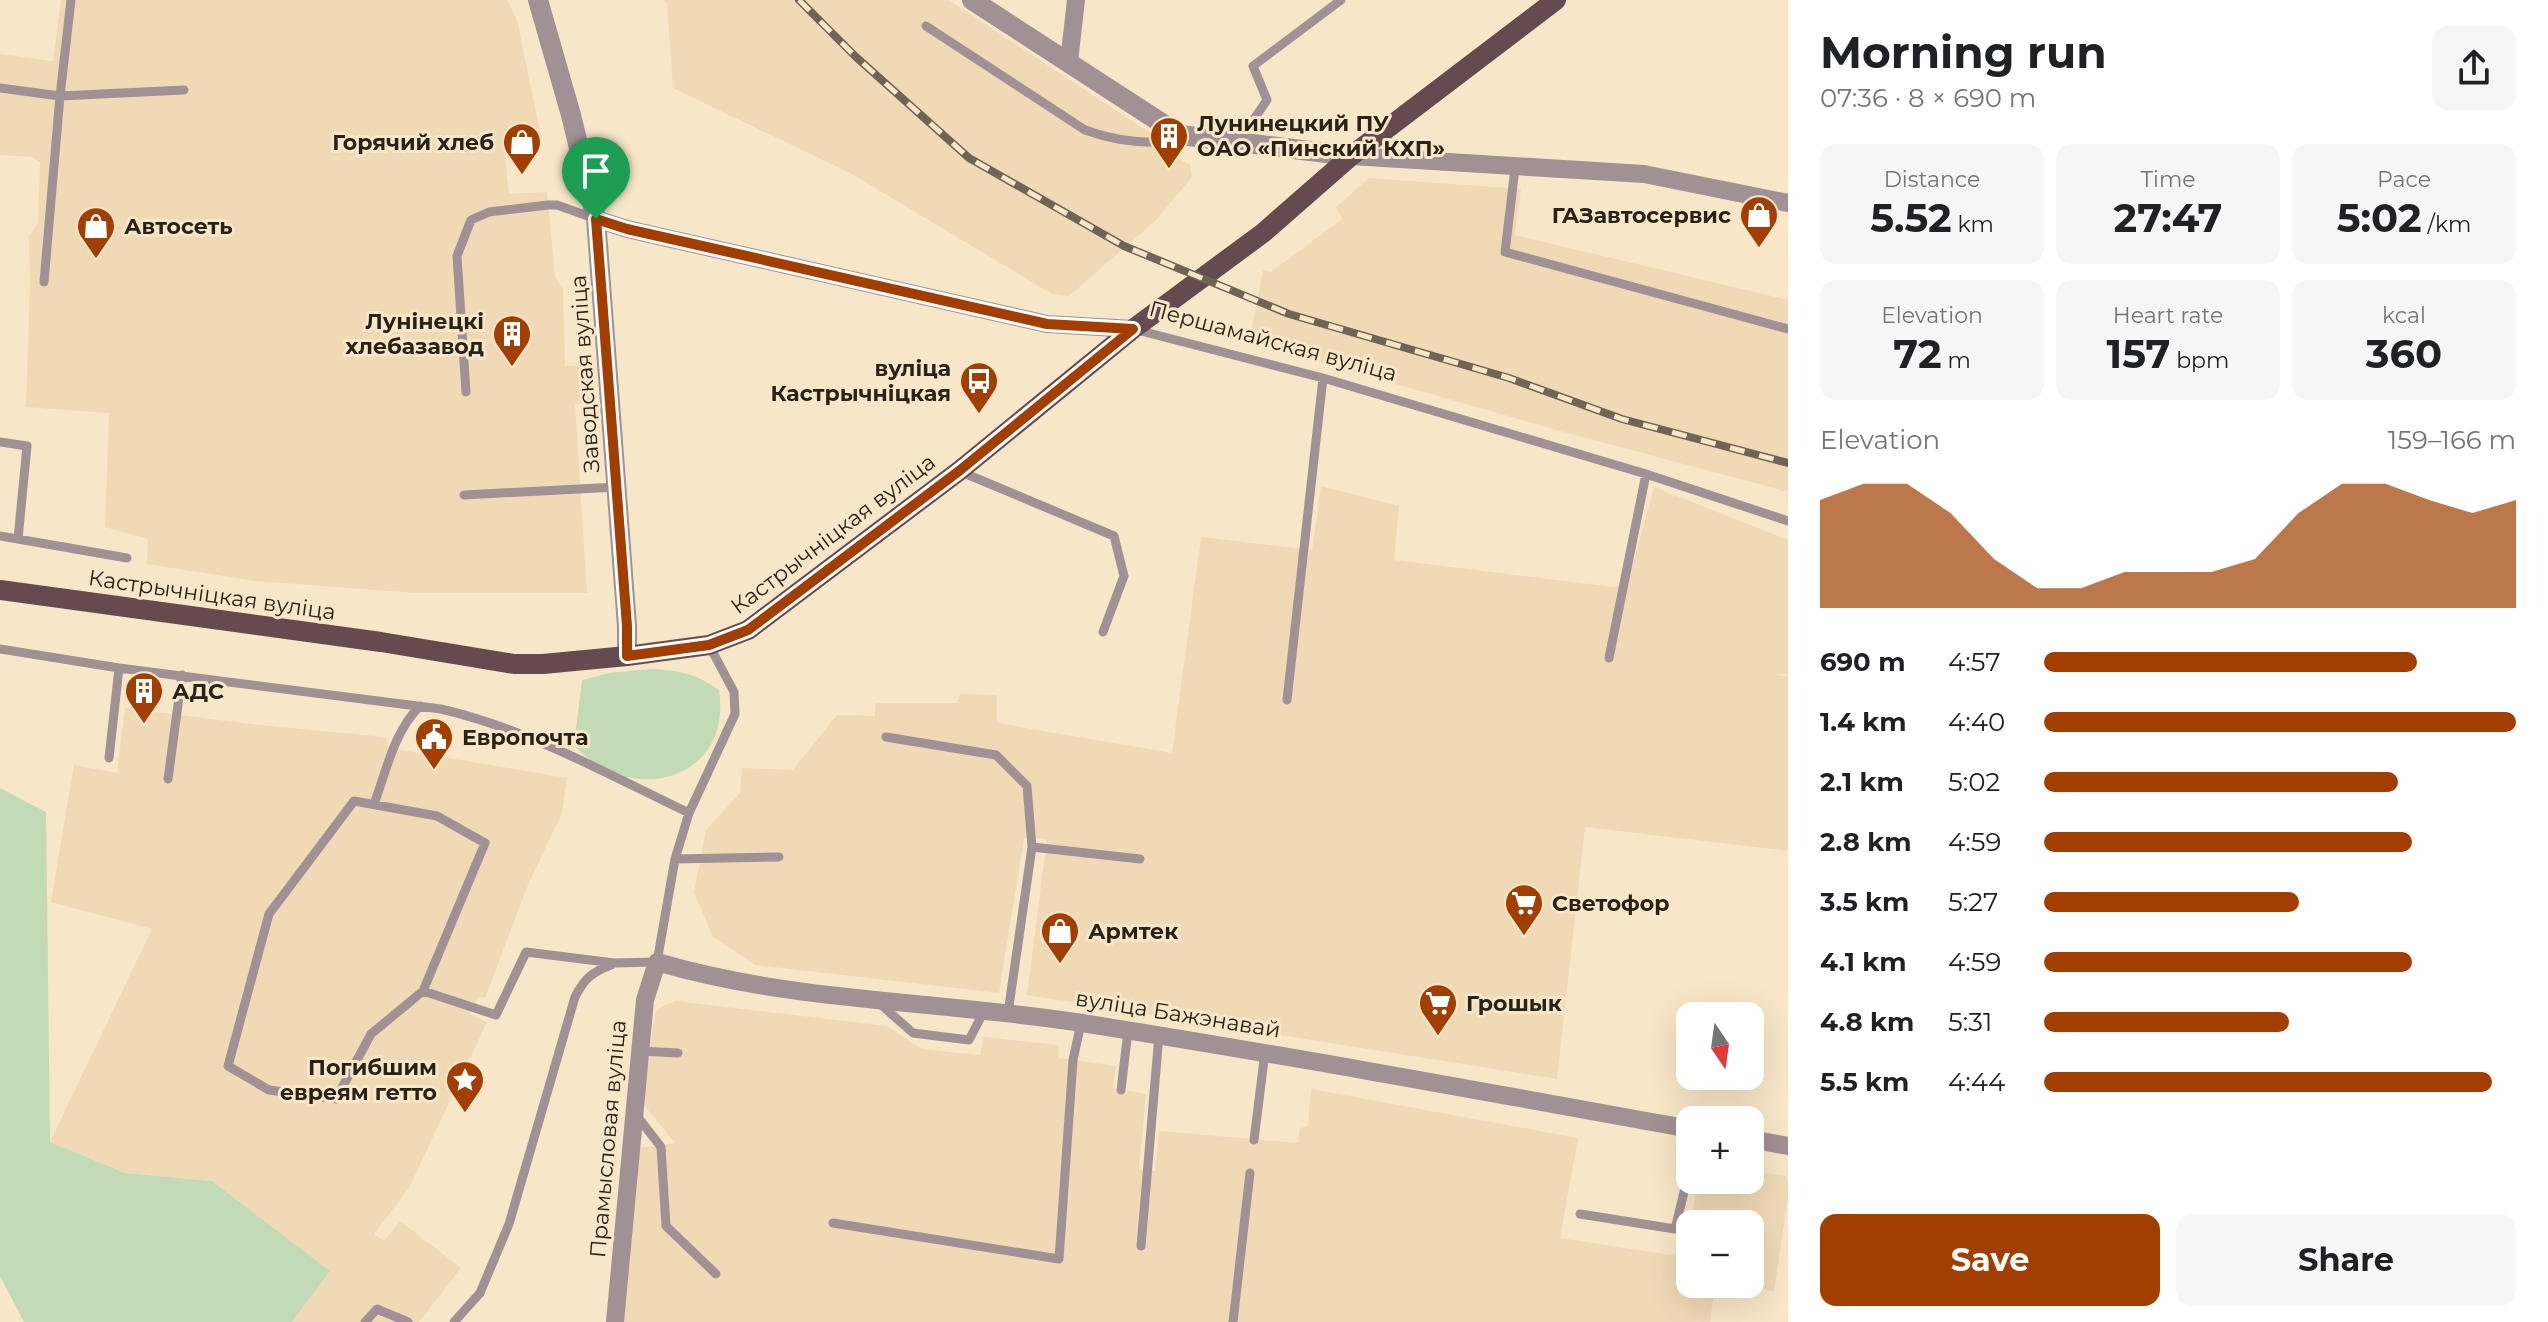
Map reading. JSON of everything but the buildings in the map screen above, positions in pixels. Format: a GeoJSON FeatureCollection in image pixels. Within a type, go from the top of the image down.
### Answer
{"type":"FeatureCollection","features":[{"type":"Feature","properties":{"kind":"main road","name":"Кастрычніцкая вуліца"},"geometry":{"type":"LineString","coordinates":[[0,590],[381,642],[514,664],[627,656],[709,645],[748,630],[959,471],[1133,329],[1263,233],[1351,156],[1556,0]]}},
{"type":"Feature","properties":{"kind":"street","name":"Заводская вуліца"},"geometry":{"type":"LineString","coordinates":[[538,0],[560,73],[596,219],[627,656]]}},
{"type":"Feature","properties":{"kind":"street"},"geometry":{"type":"LineString","coordinates":[[972,0],[1180,135],[1351,156],[1644,174],[1788,203]]}},
{"type":"Feature","properties":{"kind":"street"},"geometry":{"type":"LineString","coordinates":[[1069,62],[1076,0]]}},
{"type":"Feature","properties":{"kind":"street","name":"Першамайская вуліца"},"geometry":{"type":"LineString","coordinates":[[596,219],[627,229],[1047,324],[1133,329]]}},
{"type":"Feature","properties":{"kind":"street","name":"вуліца Бажэнавай"},"geometry":{"type":"LineString","coordinates":[[657,962],[703,976],[876,1000],[1008,1013],[1265,1052],[1676,1126]]}},
{"type":"Feature","properties":{"kind":"street","name":"Прамысловая вуліца"},"geometry":{"type":"LineString","coordinates":[[615,1322],[645,1000],[657,962]]}},
{"type":"Feature","properties":{"kind":"street"},"geometry":{"type":"LineString","coordinates":[[1764,1142],[1788,1146]]}},
{"type":"Feature","properties":{"kind":"lane"},"geometry":{"type":"LineString","coordinates":[[44,282],[71,0]]}},
{"type":"Feature","properties":{"kind":"lane"},"geometry":{"type":"LineString","coordinates":[[1239,142],[1267,100],[1253,66],[1340,0]]}},
{"type":"Feature","properties":{"kind":"lane"},"geometry":{"type":"LineString","coordinates":[[926,26],[1085,130],[1114,141],[1160,144],[1210,138]]}},
{"type":"Feature","properties":{"kind":"lane"},"geometry":{"type":"LineString","coordinates":[[0,88],[60,96],[184,90]]}},
{"type":"Feature","properties":{"kind":"lane"},"geometry":{"type":"LineString","coordinates":[[1515,168],[1505,252],[1788,329]]}},
{"type":"Feature","properties":{"kind":"lane"},"geometry":{"type":"LineString","coordinates":[[466,392],[457,256],[471,220],[489,212],[548,205],[557,205],[596,219]]}},
{"type":"Feature","properties":{"kind":"lane","name":"Першамайская вуліца"},"geometry":{"type":"LineString","coordinates":[[1133,329],[1323,378],[1646,474],[1788,521]]}},
{"type":"Feature","properties":{"kind":"lane"},"geometry":{"type":"LineString","coordinates":[[1287,700],[1323,378]]}},
{"type":"Feature","properties":{"kind":"lane"},"geometry":{"type":"LineString","coordinates":[[0,442],[27,446],[18,539]]}},
{"type":"Feature","properties":{"kind":"lane"},"geometry":{"type":"LineString","coordinates":[[959,471],[1114,536],[1124,576],[1103,632]]}},
{"type":"Feature","properties":{"kind":"lane"},"geometry":{"type":"LineString","coordinates":[[1609,658],[1646,474]]}},
{"type":"Feature","properties":{"kind":"lane"},"geometry":{"type":"LineString","coordinates":[[464,495],[617,487]]}},
{"type":"Feature","properties":{"kind":"lane"},"geometry":{"type":"LineString","coordinates":[[0,536],[127,558]]}},
{"type":"Feature","properties":{"kind":"lane"},"geometry":{"type":"LineString","coordinates":[[423,991],[496,1015],[526,952],[614,963],[657,962],[675,859],[689,813],[735,714],[734,692],[709,645]]}},
{"type":"Feature","properties":{"kind":"lane"},"geometry":{"type":"LineString","coordinates":[[0,649],[474,716],[571,757],[689,813]]}},
{"type":"Feature","properties":{"kind":"lane"},"geometry":{"type":"LineString","coordinates":[[109,758],[119,668]]}},
{"type":"Feature","properties":{"kind":"lane"},"geometry":{"type":"LineString","coordinates":[[168,779],[182,675]]}},
{"type":"Feature","properties":{"kind":"lane"},"geometry":{"type":"LineString","coordinates":[[374,804],[401,730],[409,716],[420,706]]}},
{"type":"Feature","properties":{"kind":"lane"},"geometry":{"type":"LineString","coordinates":[[886,737],[996,755],[1027,786],[1032,847],[1008,1013]]}},
{"type":"Feature","properties":{"kind":"lane"},"geometry":{"type":"LineString","coordinates":[[354,801],[437,816],[485,843],[423,991],[371,1034],[336,1099],[269,1090],[228,1066],[269,914],[354,801]]}},
{"type":"Feature","properties":{"kind":"lane"},"geometry":{"type":"LineString","coordinates":[[1032,847],[1140,859]]}},
{"type":"Feature","properties":{"kind":"lane"},"geometry":{"type":"LineString","coordinates":[[675,859],[779,857]]}},
{"type":"Feature","properties":{"kind":"lane"},"geometry":{"type":"LineString","coordinates":[[454,1322],[480,1293],[509,1224],[575,997],[583,981],[594,971],[614,963]]}},
{"type":"Feature","properties":{"kind":"lane"},"geometry":{"type":"LineString","coordinates":[[876,1000],[913,1033],[969,1040],[984,1011]]}},
{"type":"Feature","properties":{"kind":"lane"},"geometry":{"type":"LineString","coordinates":[[833,1223],[1059,1259],[1073,1060],[1081,1023]]}},
{"type":"Feature","properties":{"kind":"lane"},"geometry":{"type":"LineString","coordinates":[[1121,1090],[1128,1031]]}},
{"type":"Feature","properties":{"kind":"lane"},"geometry":{"type":"LineString","coordinates":[[1141,1246],[1159,1035]]}},
{"type":"Feature","properties":{"kind":"lane"},"geometry":{"type":"LineString","coordinates":[[640,1051],[678,1053]]}},
{"type":"Feature","properties":{"kind":"lane"},"geometry":{"type":"LineString","coordinates":[[1254,1140],[1265,1052]]}},
{"type":"Feature","properties":{"kind":"lane"},"geometry":{"type":"LineString","coordinates":[[635,1113],[661,1147],[666,1226],[716,1274]]}},
{"type":"Feature","properties":{"kind":"lane"},"geometry":{"type":"LineString","coordinates":[[1233,1322],[1250,1173]]}},
{"type":"Feature","properties":{"kind":"lane"},"geometry":{"type":"LineString","coordinates":[[1580,1214],[1675,1229],[1684,1194]]}},
{"type":"Feature","properties":{"kind":"lane"},"geometry":{"type":"LineString","coordinates":[[365,1322],[377,1309],[408,1322]]}},
{"type":"Feature","properties":{"kind":"shaded area","name":"Лунінецкі хлебазавод"},"geometry":{"type":"Polygon","coordinates":[[[61,0],[507,0],[517,20],[542,141],[504,148],[509,194],[547,192],[555,276],[563,290],[565,366],[590,365],[591,403],[575,404],[587,593],[416,593],[255,581],[147,564],[148,539],[105,527],[109,413],[26,407],[29,237],[38,223],[40,162],[32,157],[0,155],[0,54],[53,61],[61,0]]]}},
{"type":"Feature","properties":{"kind":"shaded area"},"geometry":{"type":"Polygon","coordinates":[[[664,0],[949,0],[1161,140],[1159,148],[1190,165],[1192,177],[1156,220],[1069,296],[1052,294],[852,174],[673,88],[667,4],[664,0]]]}},
{"type":"Feature","properties":{"kind":"shaded area"},"geometry":{"type":"Polygon","coordinates":[[[1369,178],[1521,189],[1515,235],[1788,300],[1788,492],[1249,342],[1263,270],[1271,272],[1342,219],[1336,207],[1369,178]]]}},
{"type":"Feature","properties":{"kind":"shaded area"},"geometry":{"type":"Polygon","coordinates":[[[1321,486],[1399,506],[1394,560],[1613,587],[1627,586],[1654,487],[1788,540],[1788,674],[1773,674],[1788,677],[1788,851],[1585,827],[1557,1079],[1027,995],[1047,839],[1024,838],[999,993],[755,965],[713,937],[694,892],[706,830],[740,793],[742,768],[793,770],[837,715],[875,716],[875,703],[957,703],[960,694],[997,695],[997,723],[1172,753],[1201,537],[1312,550],[1321,486]]]}},
{"type":"Feature","properties":{"kind":"shaded area"},"geometry":{"type":"Polygon","coordinates":[[[125,708],[385,737],[390,748],[567,778],[562,813],[528,885],[485,998],[479,996],[470,1014],[487,1022],[409,1188],[374,1234],[384,1241],[400,1221],[461,1268],[419,1322],[292,1322],[330,1271],[212,1181],[125,1173],[50,1142],[152,929],[51,902],[74,765],[117,773],[125,708]]]}},
{"type":"Feature","properties":{"kind":"shaded area"},"geometry":{"type":"Polygon","coordinates":[[[676,1001],[887,1026],[922,1049],[980,1055],[984,1037],[1059,1045],[1058,1058],[1116,1066],[1113,1088],[1146,1094],[1139,1170],[1155,1171],[1159,1131],[1298,1143],[1300,1128],[1308,1126],[1311,1089],[1578,1138],[1560,1238],[1676,1256],[1676,1298],[1713,1298],[1710,1322],[622,1322],[640,1148],[675,1143],[643,1104],[655,1013],[676,1001]]]}},
{"type":"Feature","properties":{"kind":"shaded area"},"geometry":{"type":"Polygon","coordinates":[[[1764,1172],[1786,1176],[1788,1197],[1774,1291],[1764,1290],[1764,1210],[1693,1210],[1695,1194],[1764,1194],[1764,1172]]]}},
{"type":"Feature","properties":{"kind":"green space"},"geometry":{"type":"Polygon","coordinates":[[[652,669],[687,674],[719,690],[719,721],[710,746],[694,764],[673,775],[648,779],[622,776],[597,764],[574,745],[582,680],[609,673],[652,669]]]}},
{"type":"Feature","properties":{"kind":"green space"},"geometry":{"type":"Polygon","coordinates":[[[0,788],[46,812],[50,1142],[125,1173],[212,1181],[330,1271],[292,1322],[24,1322],[0,1276],[0,788]]]}},
{"type":"Feature","properties":{"kind":"railway"},"geometry":{"type":"LineString","coordinates":[[799,0],[856,57],[969,158],[1124,246],[1289,314],[1509,378],[1622,419],[1788,463]]}},
{"type":"Feature","properties":{"kind":"place","name":"Лунинецкий ПУ ОАО «Пинский КХП»"},"geometry":{"type":"Point","coordinates":[1169,170]}},
{"type":"Feature","properties":{"kind":"place","name":"Горячий хлеб"},"geometry":{"type":"Point","coordinates":[522,176]}},
{"type":"Feature","properties":{"kind":"place","name":"ГАЗавтосервис"},"geometry":{"type":"Point","coordinates":[1759,249]}},
{"type":"Feature","properties":{"kind":"place","name":"Автосеть"},"geometry":{"type":"Point","coordinates":[96,260]}},
{"type":"Feature","properties":{"kind":"place","name":"Лунінецкі хлебазавод"},"geometry":{"type":"Point","coordinates":[512,368]}},
{"type":"Feature","properties":{"kind":"place","name":"вуліца Кастрычніцкая"},"geometry":{"type":"Point","coordinates":[979,415]}},
{"type":"Feature","properties":{"kind":"place","name":"АДС"},"geometry":{"type":"Point","coordinates":[144,725]}},
{"type":"Feature","properties":{"kind":"place","name":"Европочта"},"geometry":{"type":"Point","coordinates":[434,771]}},
{"type":"Feature","properties":{"kind":"place","name":"Светофор"},"geometry":{"type":"Point","coordinates":[1524,937]}},
{"type":"Feature","properties":{"kind":"place","name":"Армтек"},"geometry":{"type":"Point","coordinates":[1060,965]}},
{"type":"Feature","properties":{"kind":"place","name":"Грошык"},"geometry":{"type":"Point","coordinates":[1438,1037]}},
{"type":"Feature","properties":{"kind":"place","name":"Погибшим евреям гетто"},"geometry":{"type":"Point","coordinates":[465,1114]}},
{"type":"Feature","properties":{"kind":"route"},"geometry":{"type":"LineString","coordinates":[[596,219],[627,229],[1047,324],[1133,329],[959,471],[748,630],[709,645],[627,656],[596,219]]}}]}
